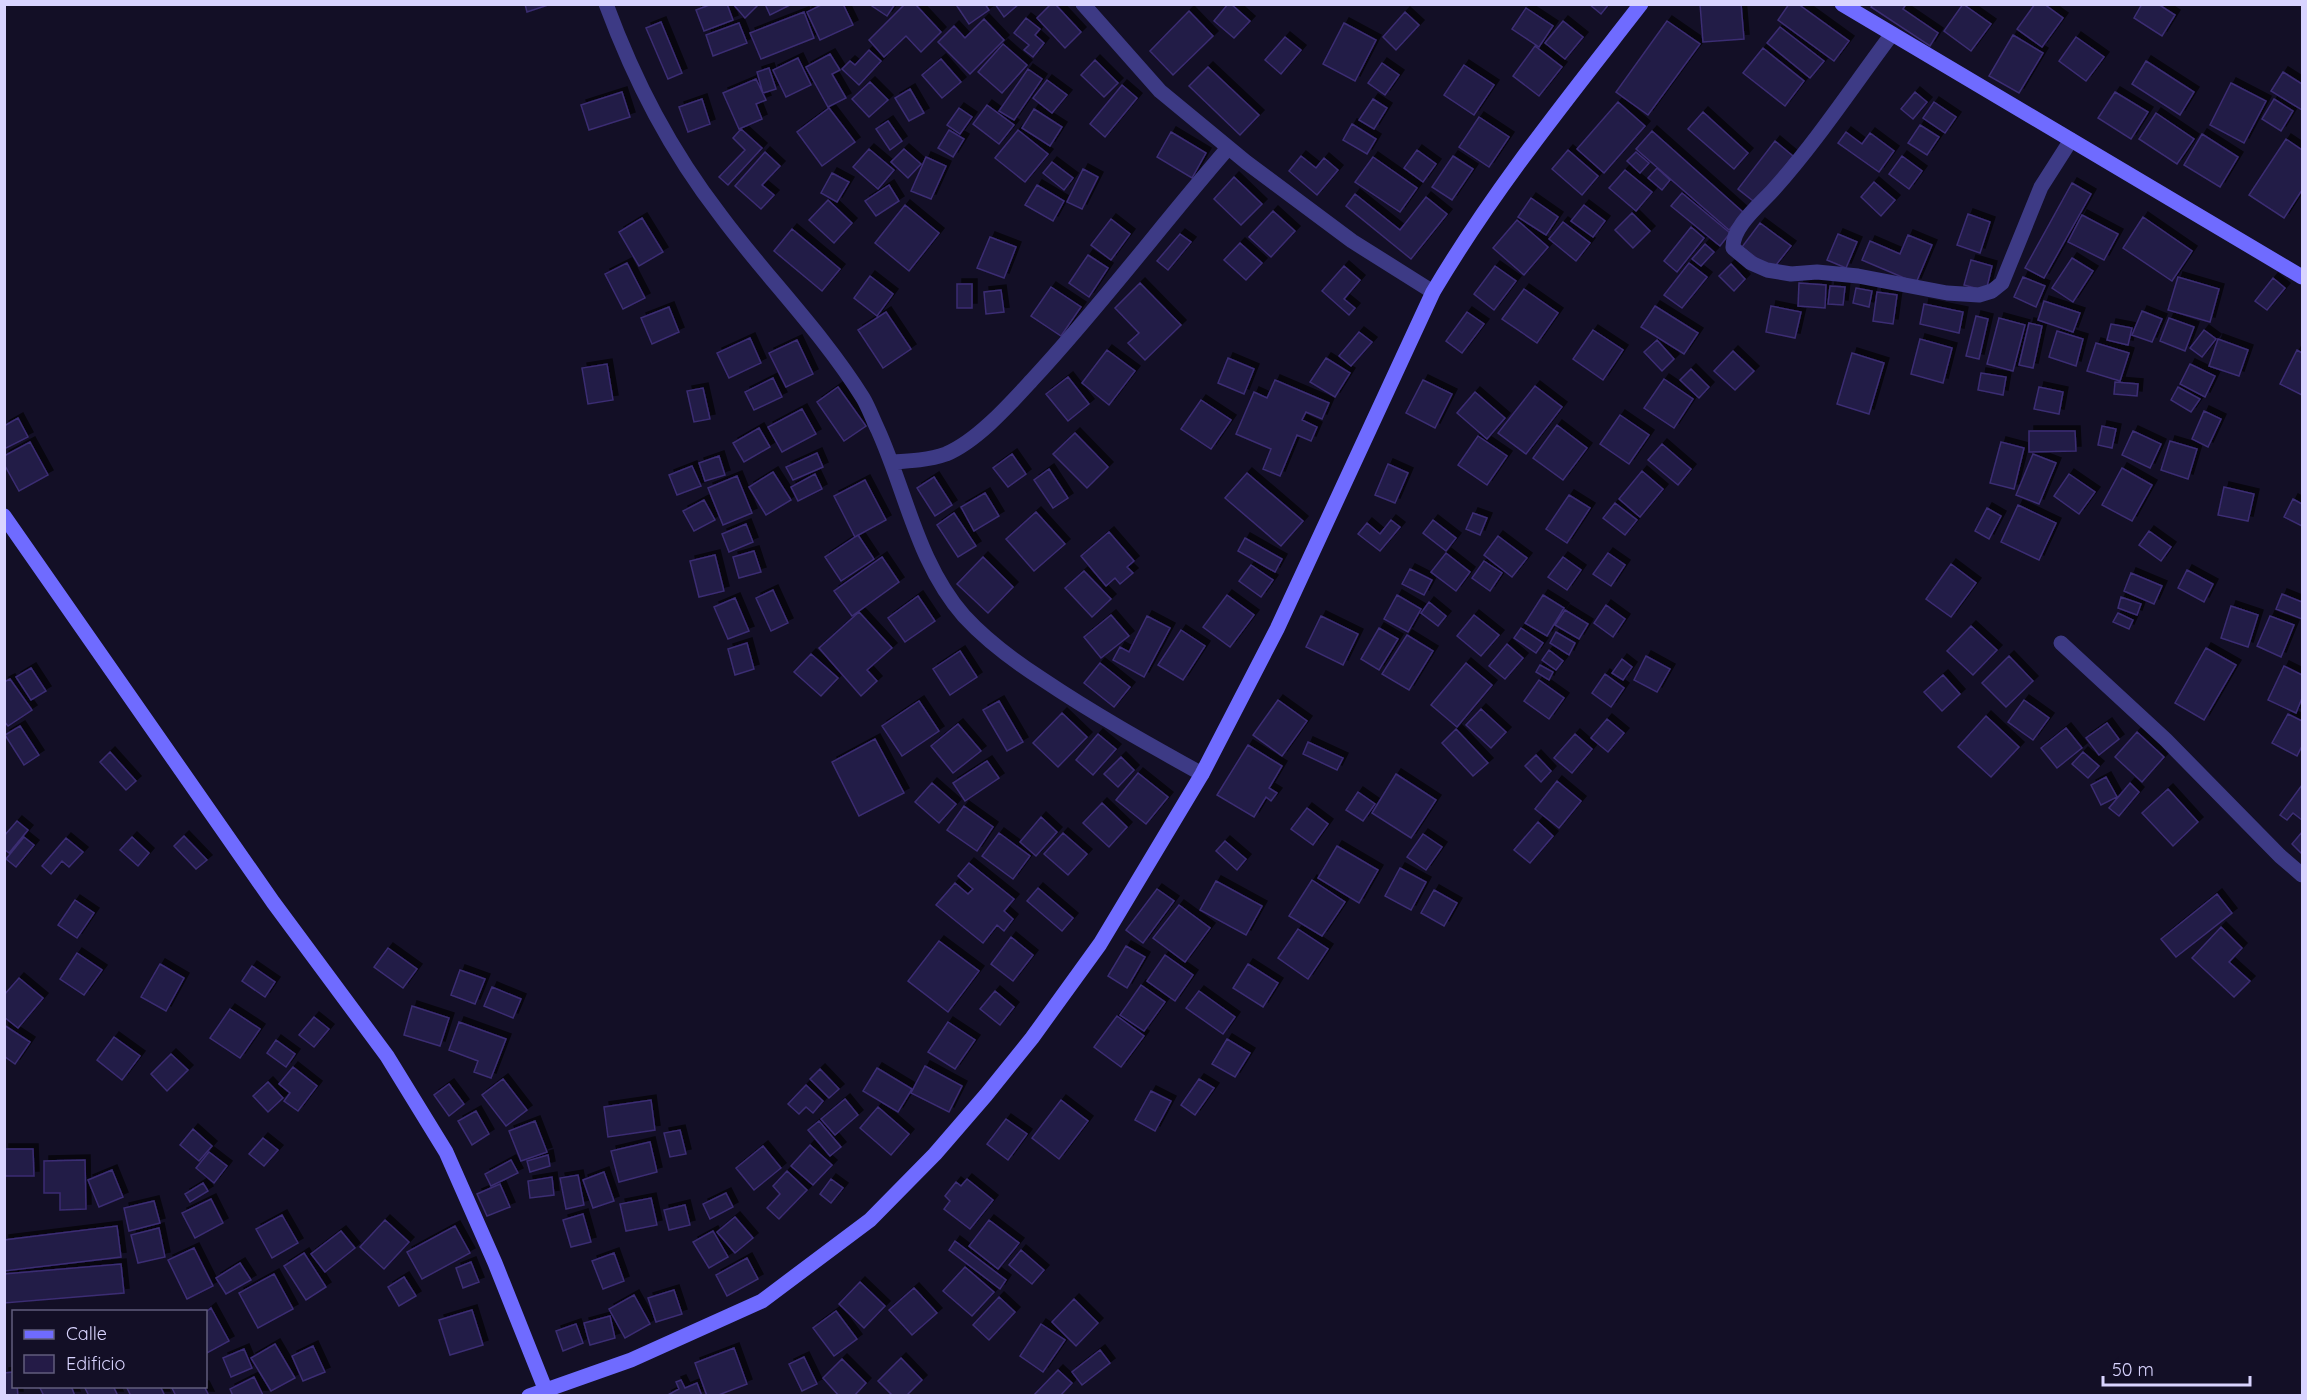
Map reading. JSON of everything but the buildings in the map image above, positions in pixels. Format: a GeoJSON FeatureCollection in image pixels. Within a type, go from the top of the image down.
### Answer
{"type":"FeatureCollection","features":[{"type":"Feature","properties":{"kind":"street"},"geometry":{"type":"LineString","coordinates":[[606,4],[624,52],[660,127],[720,216],[828,346],[865,401],[892,462],[934,575],[964,616],[1004,654],[1085,709],[1202,774]]}},
{"type":"Feature","properties":{"kind":"street"},"geometry":{"type":"LineString","coordinates":[[1083,4],[1160,91],[1228,148],[1353,241],[1433,292]]}},
{"type":"Feature","properties":{"kind":"street"},"geometry":{"type":"LineString","coordinates":[[529,1395],[548,1393],[631,1360],[762,1301],[870,1220],[942,1146],[1032,1038],[1100,944],[1202,774],[1277,629],[1433,292],[1464,239],[1508,175],[1641,4]]}},
{"type":"Feature","properties":{"kind":"street"},"geometry":{"type":"LineString","coordinates":[[1842,4],[2301,274]]}},
{"type":"Feature","properties":{"kind":"street"},"geometry":{"type":"LineString","coordinates":[[1892,34],[1823,127],[1773,190],[1757,205],[1732,240],[1733,248],[1751,263],[1767,270],[1783,273],[1817,272],[1858,276],[1947,293],[1979,295],[1992,291],[2002,283],[2041,187],[2071,140]]}},
{"type":"Feature","properties":{"kind":"street"},"geometry":{"type":"LineString","coordinates":[[892,462],[920,460],[946,453],[972,437],[1009,404],[1069,340],[1159,228],[1228,148]]}},
{"type":"Feature","properties":{"kind":"street"},"geometry":{"type":"LineString","coordinates":[[4,516],[273,902],[387,1056],[446,1152],[495,1263],[548,1393]]}},
{"type":"Feature","properties":{"kind":"street"},"geometry":{"type":"LineString","coordinates":[[2061,643],[2166,740],[2280,856],[2302,875]]}}]}
